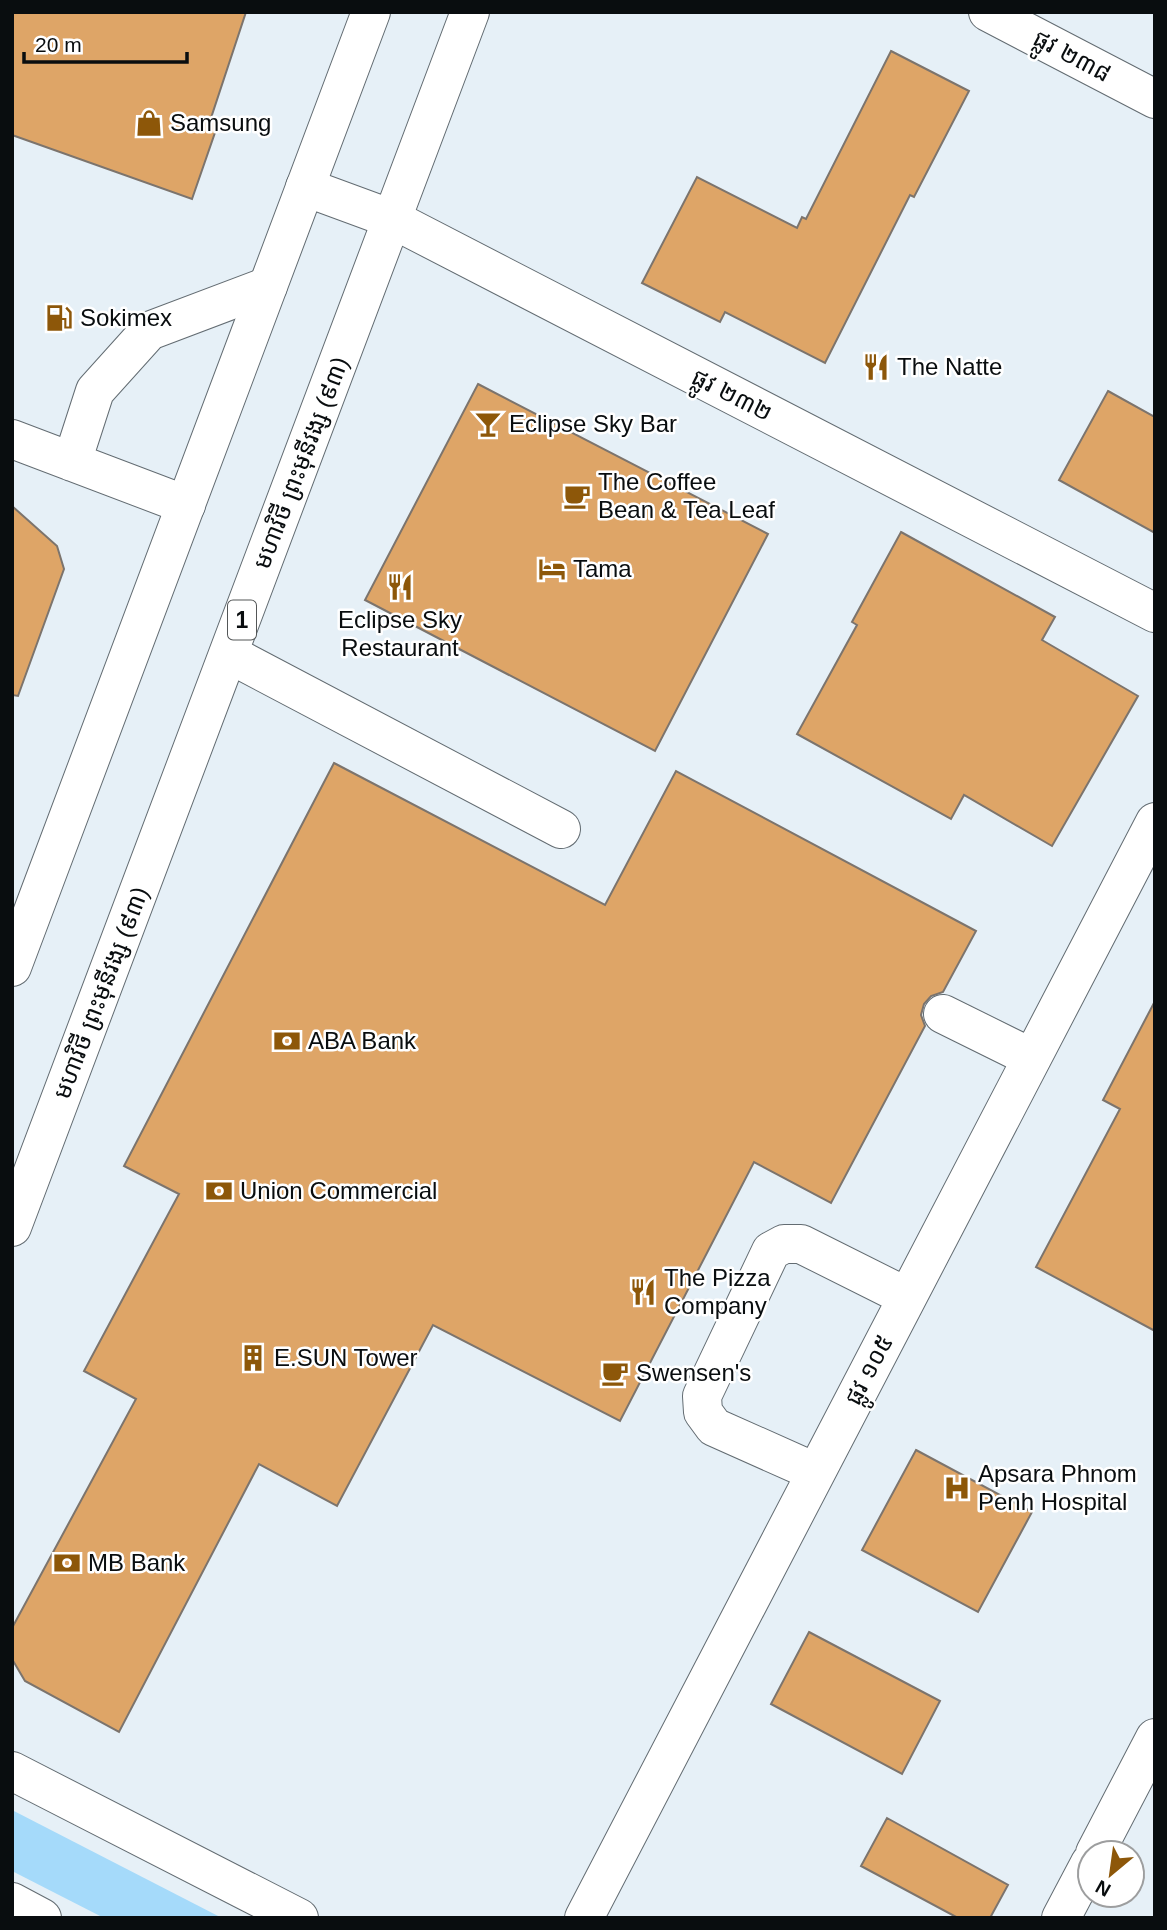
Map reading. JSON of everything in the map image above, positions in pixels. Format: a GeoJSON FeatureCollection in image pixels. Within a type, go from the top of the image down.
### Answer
{"type":"FeatureCollection","features":[{"type":"Feature","properties":{"kind":"main road"},"geometry":{"type":"LineString","coordinates":[[12,967],[371,12]]}},
{"type":"Feature","properties":{"kind":"main road","name":"មហាវិថី ព្រះមុនីវង្ស (៩៣)"},"geometry":{"type":"LineString","coordinates":[[12,1227],[470,12]]}},
{"type":"Feature","properties":{"kind":"main road","name":"ផ្លូវ ២៣៨"},"geometry":{"type":"LineString","coordinates":[[988,12],[1155,99]]}},
{"type":"Feature","properties":{"kind":"main road","name":"ផ្លូវ ២៣២"},"geometry":{"type":"LineString","coordinates":[[305,187],[392,219],[1155,613]]}},
{"type":"Feature","properties":{"kind":"main road"},"geometry":{"type":"LineString","coordinates":[[72,462],[94,391],[149,331],[268,286]]}},
{"type":"Feature","properties":{"kind":"main road"},"geometry":{"type":"LineString","coordinates":[[12,439],[186,505]]}},
{"type":"Feature","properties":{"kind":"main road"},"geometry":{"type":"LineString","coordinates":[[229,654],[561,829]]}},
{"type":"Feature","properties":{"kind":"main road","name":"ផ្លូវ ១០៥"},"geometry":{"type":"LineString","coordinates":[[583,1918],[1155,822]]}},
{"type":"Feature","properties":{"kind":"main road"},"geometry":{"type":"LineString","coordinates":[[943,1014],[1032,1058]]}},
{"type":"Feature","properties":{"kind":"main road"},"geometry":{"type":"LineString","coordinates":[[816,1472],[714,1427],[703,1412],[702,1396],[771,1251],[784,1244],[801,1244],[907,1297]]}},
{"type":"Feature","properties":{"kind":"main road"},"geometry":{"type":"LineString","coordinates":[[1102,1839],[1155,1738]]}},
{"type":"Feature","properties":{"kind":"main road"},"geometry":{"type":"LineString","coordinates":[[12,1771],[299,1918]]}},
{"type":"Feature","properties":{"kind":"main road"},"geometry":{"type":"LineString","coordinates":[[1061,1918],[1076,1890]]}},
{"type":"Feature","properties":{"kind":"main road"},"geometry":{"type":"LineString","coordinates":[[12,1902],[42,1918]]}},
{"type":"Feature","properties":{"kind":"shaded area"},"geometry":{"type":"Polygon","coordinates":[[[12,1810],[222,1918],[104,1918],[12,1871],[12,1810]]]}},
{"type":"Feature","properties":{"kind":"building"},"geometry":{"type":"Polygon","coordinates":[[[12,12],[246,12],[211,118],[219,121],[192,199],[12,135],[12,12]]]}},
{"type":"Feature","properties":{"kind":"building"},"geometry":{"type":"Polygon","coordinates":[[[891,51],[969,91],[914,197],[910,195],[825,363],[725,312],[720,322],[642,283],[697,177],[797,228],[802,217],[806,219],[891,51]]]}},
{"type":"Feature","properties":{"kind":"building"},"geometry":{"type":"Polygon","coordinates":[[[478,384],[768,534],[655,751],[365,600],[478,384]]]}},
{"type":"Feature","properties":{"kind":"building"},"geometry":{"type":"Polygon","coordinates":[[[1108,391],[1155,417],[1155,533],[1059,480],[1108,391]]]}},
{"type":"Feature","properties":{"kind":"building"},"geometry":{"type":"Polygon","coordinates":[[[12,506],[57,546],[64,569],[18,696],[12,695],[12,506]]]}},
{"type":"Feature","properties":{"kind":"building"},"geometry":{"type":"Polygon","coordinates":[[[901,532],[1055,617],[1042,640],[1138,696],[1052,846],[964,795],[951,819],[797,734],[857,625],[852,622],[901,532]]]}},
{"type":"Feature","properties":{"kind":"building"},"geometry":{"type":"Polygon","coordinates":[[[334,763],[605,905],[676,771],[976,931],[943,992],[931,996],[924,1004],[921,1015],[925,1026],[831,1203],[754,1162],[620,1421],[433,1325],[337,1506],[259,1464],[119,1732],[25,1681],[12,1659],[12,1628],[136,1399],[84,1371],[179,1194],[124,1166],[334,763]]]}},
{"type":"Feature","properties":{"kind":"building"},"geometry":{"type":"Polygon","coordinates":[[[1155,1001],[1155,1331],[1036,1267],[1120,1109],[1103,1100],[1155,1001]]]}},
{"type":"Feature","properties":{"kind":"building"},"geometry":{"type":"Polygon","coordinates":[[[916,1450],[1032,1512],[978,1612],[862,1550],[916,1450]]]}},
{"type":"Feature","properties":{"kind":"building"},"geometry":{"type":"Polygon","coordinates":[[[809,1632],[940,1701],[902,1774],[771,1704],[809,1632]]]}},
{"type":"Feature","properties":{"kind":"building"},"geometry":{"type":"Polygon","coordinates":[[[887,1818],[1008,1885],[990,1918],[958,1918],[861,1866],[887,1818]]]}},
{"type":"Feature","properties":{"kind":"place","name":"Samsung"},"geometry":{"type":"Point","coordinates":[149,123]}},
{"type":"Feature","properties":{"kind":"place","name":"Sokimex"},"geometry":{"type":"Point","coordinates":[59,318]}},
{"type":"Feature","properties":{"kind":"place","name":"The Natte"},"geometry":{"type":"Point","coordinates":[876,367]}},
{"type":"Feature","properties":{"kind":"place","name":"Eclipse Sky Bar"},"geometry":{"type":"Point","coordinates":[488,424]}},
{"type":"Feature","properties":{"kind":"place","name":"The Coffee Bean & Tea Leaf"},"geometry":{"type":"Point","coordinates":[577,496]}},
{"type":"Feature","properties":{"kind":"place","name":"Tama"},"geometry":{"type":"Point","coordinates":[552,569]}},
{"type":"Feature","properties":{"kind":"place","name":"Eclipse Sky Restaurant"},"geometry":{"type":"Point","coordinates":[400,587]}},
{"type":"Feature","properties":{"kind":"place","name":"ABA Bank"},"geometry":{"type":"Point","coordinates":[287,1041]}},
{"type":"Feature","properties":{"kind":"place","name":"Union Commercial"},"geometry":{"type":"Point","coordinates":[219,1191]}},
{"type":"Feature","properties":{"kind":"place","name":"The Pizza Company"},"geometry":{"type":"Point","coordinates":[643,1292]}},
{"type":"Feature","properties":{"kind":"place","name":"E.SUN Tower"},"geometry":{"type":"Point","coordinates":[253,1358]}},
{"type":"Feature","properties":{"kind":"place","name":"Swensen's"},"geometry":{"type":"Point","coordinates":[615,1373]}},
{"type":"Feature","properties":{"kind":"place","name":"Apsara Phnom Penh Hospital"},"geometry":{"type":"Point","coordinates":[957,1488]}},
{"type":"Feature","properties":{"kind":"place","name":"MB Bank"},"geometry":{"type":"Point","coordinates":[67,1563]}}]}
